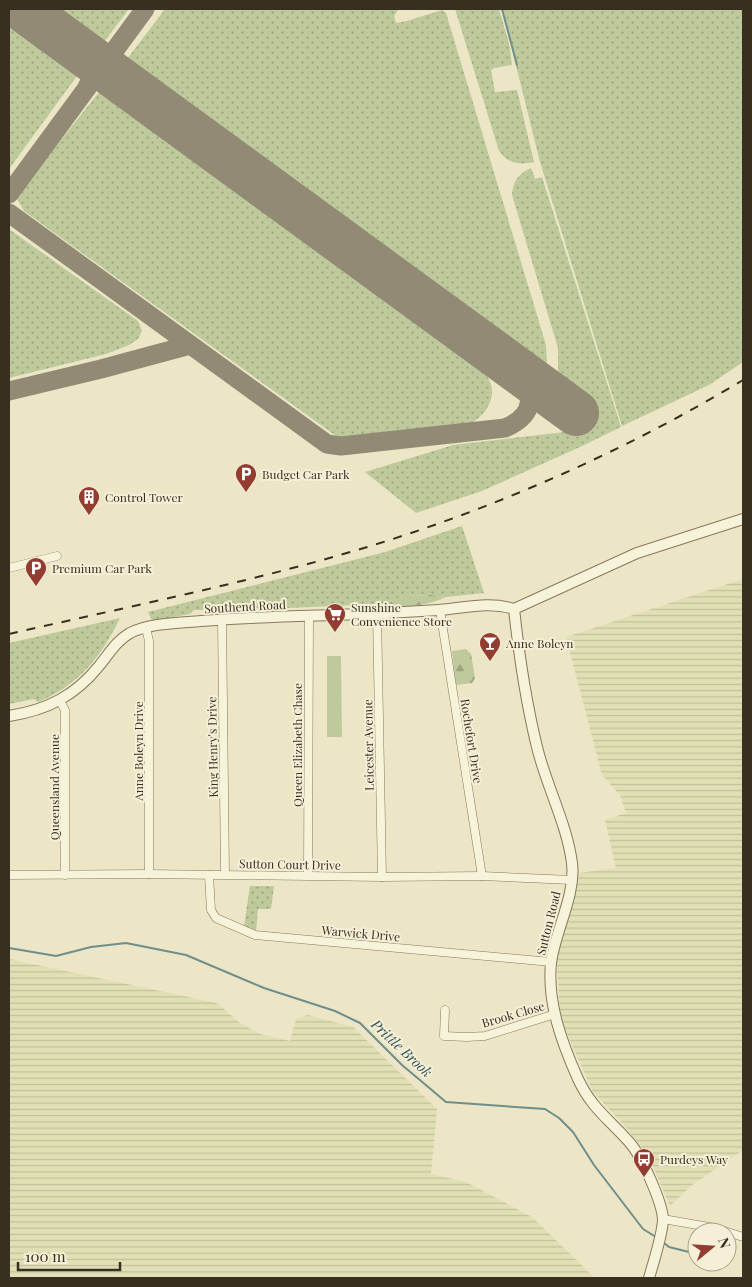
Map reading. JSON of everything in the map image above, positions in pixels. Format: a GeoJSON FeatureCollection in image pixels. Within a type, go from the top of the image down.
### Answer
{"type":"FeatureCollection","features":[{"type":"Feature","properties":{"kind":"street"},"geometry":{"type":"LineString","coordinates":[[514,609],[637,553],[743,519]]}},
{"type":"Feature","properties":{"kind":"street"},"geometry":{"type":"LineString","coordinates":[[9,568],[57,556]]}},
{"type":"Feature","properties":{"kind":"street","name":"Southend Road"},"geometry":{"type":"LineString","coordinates":[[9,716],[25,713],[60,701],[84,683],[120,640],[131,633],[146,628],[169,624],[222,620],[440,610],[487,604],[502,605],[514,609]]}},
{"type":"Feature","properties":{"kind":"street","name":"Sutton Road"},"geometry":{"type":"LineString","coordinates":[[514,609],[519,652],[537,748],[572,861],[572,880],[551,962],[551,991],[555,1014],[579,1080],[592,1104],[631,1144],[641,1159],[652,1184],[663,1220]]}},
{"type":"Feature","properties":{"kind":"street","name":"Rochefort Drive"},"geometry":{"type":"LineString","coordinates":[[440,610],[482,876]]}},
{"type":"Feature","properties":{"kind":"street","name":"Leicester Avenue"},"geometry":{"type":"LineString","coordinates":[[377,613],[382,877]]}},
{"type":"Feature","properties":{"kind":"street","name":"Queen Elizabeth Chase"},"geometry":{"type":"LineString","coordinates":[[308,875],[309,615]]}},
{"type":"Feature","properties":{"kind":"street","name":"King Henry's Drive"},"geometry":{"type":"LineString","coordinates":[[222,620],[224,874]]}},
{"type":"Feature","properties":{"kind":"street","name":"Anne Boleyn Drive"},"geometry":{"type":"LineString","coordinates":[[146,628],[149,641],[149,874]]}},
{"type":"Feature","properties":{"kind":"street","name":"Queensland Avenue"},"geometry":{"type":"LineString","coordinates":[[60,701],[65,710],[65,875]]}},
{"type":"Feature","properties":{"kind":"street","name":"Sutton Court Drive"},"geometry":{"type":"LineString","coordinates":[[9,875],[482,876],[572,880]]}},
{"type":"Feature","properties":{"kind":"street","name":"Warwick Drive"},"geometry":{"type":"LineString","coordinates":[[209,875],[210,910],[216,918],[255,935],[551,962]]}},
{"type":"Feature","properties":{"kind":"street","name":"Brook Close"},"geometry":{"type":"LineString","coordinates":[[445,1010],[444,1036],[467,1037],[485,1036],[555,1014]]}},
{"type":"Feature","properties":{"kind":"street"},"geometry":{"type":"LineString","coordinates":[[649,1278],[663,1220],[715,1228],[743,1236]]}},
{"type":"Feature","properties":{"kind":"green space"},"geometry":{"type":"Polygon","coordinates":[[[50,9],[129,9],[101,46],[50,9]]]}},
{"type":"Feature","properties":{"kind":"green space"},"geometry":{"type":"Polygon","coordinates":[[[165,9],[399,9],[394,16],[396,23],[442,10],[446,13],[546,345],[547,362],[545,370],[124,63],[165,9]]]}},
{"type":"Feature","properties":{"kind":"green space"},"geometry":{"type":"Polygon","coordinates":[[[455,9],[499,9],[509,43],[512,65],[491,70],[495,92],[517,90],[534,162],[510,161],[499,151],[455,9]]]}},
{"type":"Feature","properties":{"kind":"green space"},"geometry":{"type":"Polygon","coordinates":[[[502,9],[743,9],[743,362],[709,385],[622,426],[540,162],[502,9]]]}},
{"type":"Feature","properties":{"kind":"green space"},"geometry":{"type":"Polygon","coordinates":[[[9,26],[77,76],[9,169],[9,26]]]}},
{"type":"Feature","properties":{"kind":"green space"},"geometry":{"type":"Polygon","coordinates":[[[100,91],[487,376],[492,392],[488,407],[477,419],[463,427],[343,441],[24,211],[17,199],[19,192],[100,91]]]}},
{"type":"Feature","properties":{"kind":"green space"},"geometry":{"type":"Polygon","coordinates":[[[531,168],[535,179],[542,177],[621,427],[482,491],[416,513],[365,472],[453,445],[565,432],[587,402],[575,387],[558,378],[558,348],[512,195],[517,178],[531,168]]]}},
{"type":"Feature","properties":{"kind":"green space"},"geometry":{"type":"Polygon","coordinates":[[[9,229],[138,321],[142,331],[138,339],[129,345],[106,354],[9,378],[9,229]]]}},
{"type":"Feature","properties":{"kind":"green space"},"geometry":{"type":"Polygon","coordinates":[[[462,526],[484,593],[446,597],[430,595],[407,596],[379,604],[242,610],[217,613],[215,610],[194,610],[190,614],[152,621],[148,612],[385,552],[462,526]]]}},
{"type":"Feature","properties":{"kind":"green space"},"geometry":{"type":"Polygon","coordinates":[[[743,579],[743,1150],[691,1186],[670,1206],[648,1155],[624,1125],[593,1092],[560,1018],[557,959],[579,873],[616,868],[605,820],[626,813],[620,795],[602,775],[566,637],[743,579]]]}},
{"type":"Feature","properties":{"kind":"green space"},"geometry":{"type":"Polygon","coordinates":[[[430,595],[446,597],[413,606],[379,604],[407,596],[430,595]]]}},
{"type":"Feature","properties":{"kind":"green space"},"geometry":{"type":"Polygon","coordinates":[[[120,618],[97,657],[77,678],[53,695],[38,702],[34,699],[9,704],[9,643],[120,618]]]}},
{"type":"Feature","properties":{"kind":"green space"},"geometry":{"type":"Polygon","coordinates":[[[466,649],[471,654],[475,678],[472,683],[456,685],[452,651],[466,649]]]}},
{"type":"Feature","properties":{"kind":"green space"},"geometry":{"type":"Polygon","coordinates":[[[327,656],[341,656],[342,737],[327,737],[327,656]]]}},
{"type":"Feature","properties":{"kind":"green space"},"geometry":{"type":"Polygon","coordinates":[[[250,886],[274,886],[271,909],[258,909],[256,932],[244,926],[250,886]]]}},
{"type":"Feature","properties":{"kind":"green space"},"geometry":{"type":"Polygon","coordinates":[[[9,959],[217,1003],[240,1023],[260,1034],[290,1041],[296,1019],[308,1015],[353,1027],[437,1109],[431,1174],[466,1182],[532,1217],[595,1278],[9,1278],[9,959]]]}},
{"type":"Feature","properties":{"kind":"waterway"},"geometry":{"type":"LineString","coordinates":[[502,9],[517,65]]}},
{"type":"Feature","properties":{"kind":"waterway","name":"Prittle Brook"},"geometry":{"type":"LineString","coordinates":[[9,948],[56,956],[91,947],[126,943],[186,955],[264,988],[335,1011],[360,1023],[402,1065],[446,1102],[545,1109],[559,1118],[573,1132],[594,1165],[643,1229],[656,1237]]}},
{"type":"Feature","properties":{"kind":"waterway","name":"Prittle Brook"},"geometry":{"type":"LineString","coordinates":[[664,1243],[669,1247],[687,1252]]}},
{"type":"Feature","properties":{"kind":"taxiway"},"geometry":{"type":"LineString","coordinates":[[9,194],[145,9]]}},
{"type":"Feature","properties":{"kind":"taxiway"},"geometry":{"type":"LineString","coordinates":[[82,52],[92,67],[89,84]]}},
{"type":"Feature","properties":{"kind":"taxiway"},"geometry":{"type":"LineString","coordinates":[[88,85],[103,76],[120,80]]}},
{"type":"Feature","properties":{"kind":"taxiway"},"geometry":{"type":"LineString","coordinates":[[9,213],[327,444],[341,446],[505,428],[523,416],[529,403],[526,387],[516,370]]}},
{"type":"Feature","properties":{"kind":"taxiway"},"geometry":{"type":"LineString","coordinates":[[9,391],[190,345]]}},
{"type":"Feature","properties":{"kind":"runway"},"geometry":{"type":"LineString","coordinates":[[23,9],[576,413]]}},
{"type":"Feature","properties":{"kind":"railway"},"geometry":{"type":"LineString","coordinates":[[9,634],[187,594],[320,561],[413,532],[462,515],[559,476],[653,431],[743,380]]}},
{"type":"Feature","properties":{"kind":"place","name":"Budget Car Park"},"geometry":{"type":"Point","coordinates":[246,493]}},
{"type":"Feature","properties":{"kind":"place","name":"Control Tower"},"geometry":{"type":"Point","coordinates":[89,516]}},
{"type":"Feature","properties":{"kind":"place","name":"Premium Car Park"},"geometry":{"type":"Point","coordinates":[36,587]}},
{"type":"Feature","properties":{"kind":"place","name":"Sunshine Convenience Store"},"geometry":{"type":"Point","coordinates":[335,633]}},
{"type":"Feature","properties":{"kind":"place","name":"Anne Boleyn"},"geometry":{"type":"Point","coordinates":[490,662]}},
{"type":"Feature","properties":{"kind":"place","name":"Purdeys Way"},"geometry":{"type":"Point","coordinates":[644,1178]}}]}
